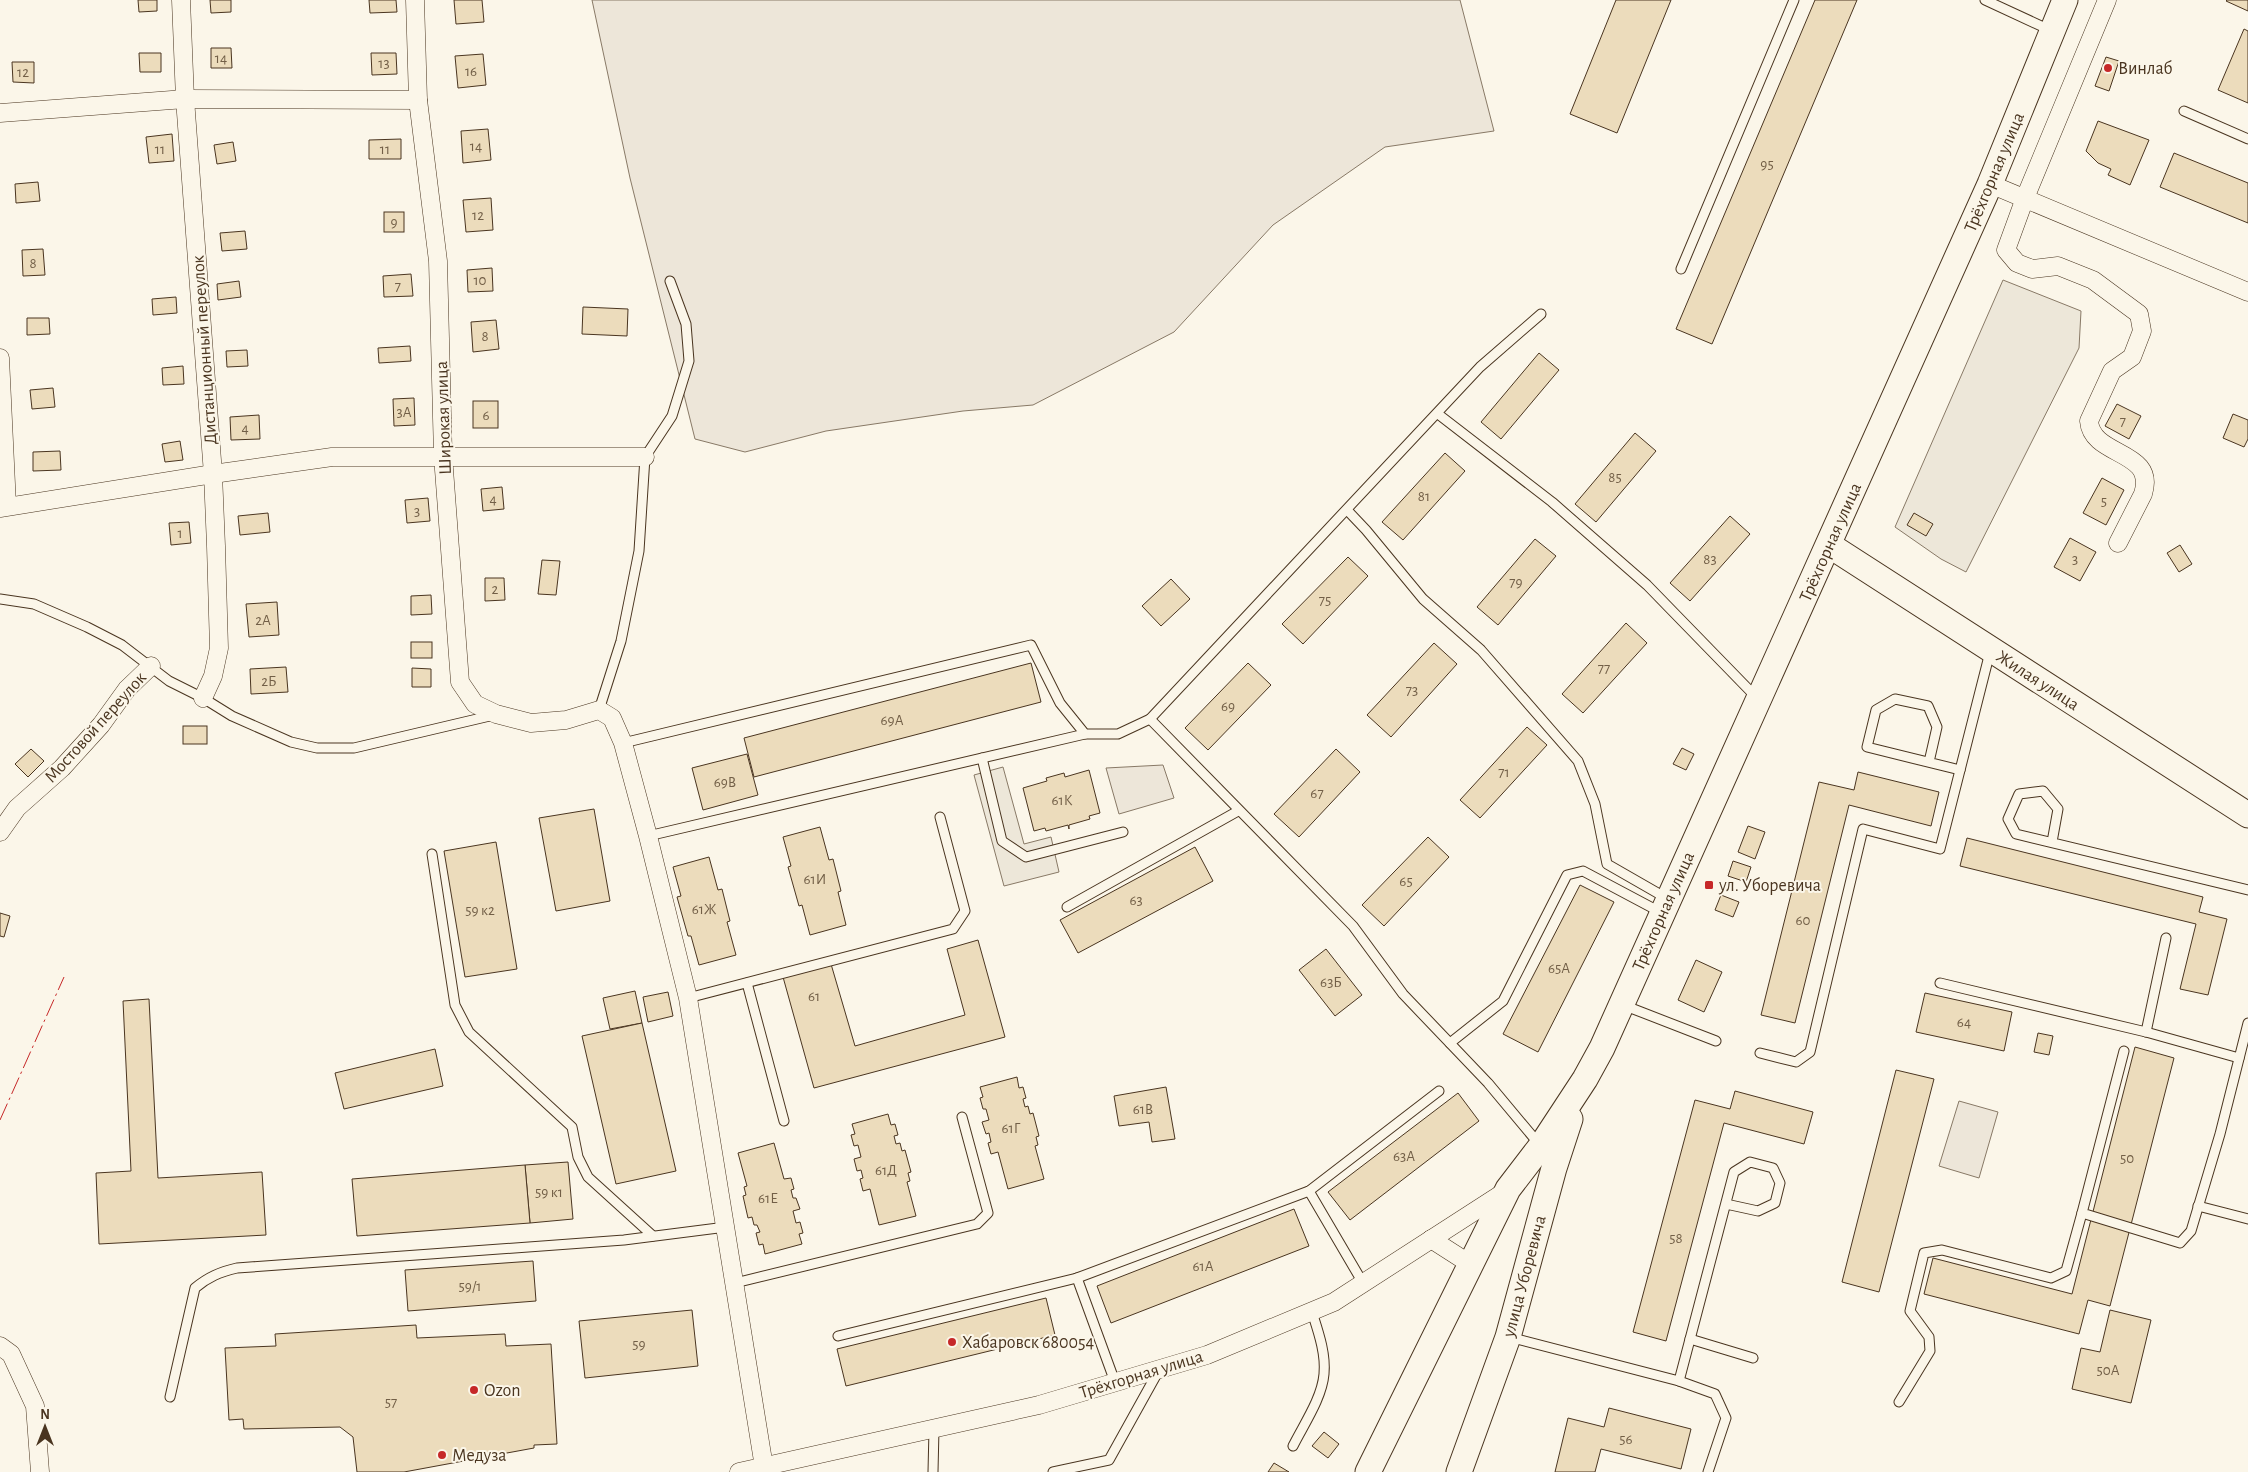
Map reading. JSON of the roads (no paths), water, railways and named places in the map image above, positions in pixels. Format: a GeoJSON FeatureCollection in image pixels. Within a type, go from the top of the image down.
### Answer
{"type":"FeatureCollection","features":[{"type":"Feature","properties":{"kind":"main road","name":"Трёхгорная улица"},"geometry":{"type":"LineString","coordinates":[[1585,1079],[1602,1048],[1622,1004],[1990,184],[2065,0]]}},
{"type":"Feature","properties":{"kind":"main road","name":"Жилая улица"},"geometry":{"type":"LineString","coordinates":[[1829,545],[2248,815]]}},
{"type":"Feature","properties":{"kind":"main road"},"geometry":{"type":"LineString","coordinates":[[1368,1472],[1508,1189],[1541,1146],[1585,1079]]}},
{"type":"Feature","properties":{"kind":"main road","name":"улица Уборевича"},"geometry":{"type":"LineString","coordinates":[[1459,1472],[1508,1337],[1554,1168],[1585,1079]]}},
{"type":"Feature","properties":{"kind":"street","name":"Дистанционный переулок"},"geometry":{"type":"LineString","coordinates":[[181,0],[186,99],[213,474],[219,648],[213,676],[203,698]]}},
{"type":"Feature","properties":{"kind":"street","name":"Широкая улица"},"geometry":{"type":"LineString","coordinates":[[414,0],[418,100],[438,261],[443,456],[460,682],[475,704],[496,714],[531,723],[566,720],[599,710]]}},
{"type":"Feature","properties":{"kind":"street"},"geometry":{"type":"LineString","coordinates":[[2107,0],[2025,198],[2006,250],[2017,263],[2032,269],[2058,266],[2093,280],[2139,314],[2142,331],[2132,357],[2112,370],[2089,420],[2090,429],[2097,439],[2140,465],[2145,476],[2146,485],[2143,494],[2118,543]]}},
{"type":"Feature","properties":{"kind":"street"},"geometry":{"type":"LineString","coordinates":[[0,113],[186,99],[418,100]]}},
{"type":"Feature","properties":{"kind":"street"},"geometry":{"type":"LineString","coordinates":[[1990,184],[2248,292]]}},
{"type":"Feature","properties":{"kind":"street"},"geometry":{"type":"LineString","coordinates":[[0,358],[3,507],[332,457],[645,458]]}},
{"type":"Feature","properties":{"kind":"street","name":"Мостовой переулок"},"geometry":{"type":"LineString","coordinates":[[0,832],[17,808],[62,768],[100,725],[128,689],[151,666]]}},
{"type":"Feature","properties":{"kind":"street"},"geometry":{"type":"LineString","coordinates":[[599,710],[612,718],[622,743],[648,836],[688,998],[764,1467]]}},
{"type":"Feature","properties":{"kind":"street","name":"Трёхгорная улица"},"geometry":{"type":"LineString","coordinates":[[740,1472],[1039,1405],[1207,1355],[1334,1302],[1508,1189]]}},
{"type":"Feature","properties":{"kind":"street"},"geometry":{"type":"LineString","coordinates":[[1431,1239],[1470,1264]]}},
{"type":"Feature","properties":{"kind":"street"},"geometry":{"type":"LineString","coordinates":[[0,1346],[11,1354],[34,1406],[40,1472]]}},
{"type":"Feature","properties":{"kind":"lane"},"geometry":{"type":"LineString","coordinates":[[1681,269],[1794,0]]}},
{"type":"Feature","properties":{"kind":"lane"},"geometry":{"type":"LineString","coordinates":[[1985,0],[2052,31]]}},
{"type":"Feature","properties":{"kind":"lane"},"geometry":{"type":"LineString","coordinates":[[2184,111],[2248,139]]}},
{"type":"Feature","properties":{"kind":"lane"},"geometry":{"type":"LineString","coordinates":[[599,710],[621,641],[639,551],[645,458],[672,416],[689,361],[686,324],[670,281]]}},
{"type":"Feature","properties":{"kind":"lane"},"geometry":{"type":"LineString","coordinates":[[648,836],[1085,734],[1118,734],[1150,719],[1438,414],[1480,367],[1542,314]]}},
{"type":"Feature","properties":{"kind":"lane"},"geometry":{"type":"LineString","coordinates":[[1438,414],[1552,502],[1648,585],[1759,700]]}},
{"type":"Feature","properties":{"kind":"lane"},"geometry":{"type":"LineString","coordinates":[[1347,510],[1423,599],[1481,650],[1578,761],[1595,804],[1607,864],[1665,906]]}},
{"type":"Feature","properties":{"kind":"lane"},"geometry":{"type":"LineString","coordinates":[[0,599],[34,604],[122,644],[169,681],[203,698],[232,716],[291,742],[317,748],[354,748],[496,714]]}},
{"type":"Feature","properties":{"kind":"lane"},"geometry":{"type":"LineString","coordinates":[[622,743],[1031,645],[1060,703],[1085,734]]}},
{"type":"Feature","properties":{"kind":"lane"},"geometry":{"type":"LineString","coordinates":[[1760,1053],[1796,1062],[1810,1052],[1864,829],[1940,849],[1990,649]]}},
{"type":"Feature","properties":{"kind":"lane"},"geometry":{"type":"LineString","coordinates":[[1929,762],[1937,727],[1928,706],[1895,699],[1876,710],[1867,746],[1929,762],[1960,770]]}},
{"type":"Feature","properties":{"kind":"lane"},"geometry":{"type":"LineString","coordinates":[[1150,719],[1238,811],[1353,926],[1403,994],[1488,1083],[1541,1146]]}},
{"type":"Feature","properties":{"kind":"lane"},"geometry":{"type":"LineString","coordinates":[[982,758],[1002,841],[1026,857],[1123,832]]}},
{"type":"Feature","properties":{"kind":"lane"},"geometry":{"type":"LineString","coordinates":[[2052,842],[2058,809],[2043,791],[2019,794],[2008,820],[2016,834],[2248,890]]}},
{"type":"Feature","properties":{"kind":"lane"},"geometry":{"type":"LineString","coordinates":[[1067,907],[1238,811]]}},
{"type":"Feature","properties":{"kind":"lane"},"geometry":{"type":"LineString","coordinates":[[688,998],[954,929],[965,911],[940,817]]}},
{"type":"Feature","properties":{"kind":"lane"},"geometry":{"type":"LineString","coordinates":[[432,854],[455,1005],[469,1032],[572,1127],[578,1157],[588,1177],[652,1236]]}},
{"type":"Feature","properties":{"kind":"lane"},"geometry":{"type":"LineString","coordinates":[[1450,1043],[1503,1001],[1567,875],[1583,871],[1665,906]]}},
{"type":"Feature","properties":{"kind":"lane"},"geometry":{"type":"LineString","coordinates":[[2146,1032],[2166,938]]}},
{"type":"Feature","properties":{"kind":"lane"},"geometry":{"type":"LineString","coordinates":[[747,983],[784,1121]]}},
{"type":"Feature","properties":{"kind":"lane"},"geometry":{"type":"LineString","coordinates":[[1940,983],[2146,1032],[2239,1058]]}},
{"type":"Feature","properties":{"kind":"lane"},"geometry":{"type":"LineString","coordinates":[[1622,1004],[1716,1042]]}},
{"type":"Feature","properties":{"kind":"lane"},"geometry":{"type":"LineString","coordinates":[[2082,1214],[2180,1243],[2191,1231],[2220,1134],[2248,1024]]}},
{"type":"Feature","properties":{"kind":"lane"},"geometry":{"type":"LineString","coordinates":[[1899,1402],[1930,1352],[1929,1337],[1910,1311],[1924,1253],[1942,1250],[2051,1278],[2066,1271],[2124,1051]]}},
{"type":"Feature","properties":{"kind":"lane"},"geometry":{"type":"LineString","coordinates":[[838,1336],[1077,1278],[1309,1191],[1439,1091]]}},
{"type":"Feature","properties":{"kind":"lane"},"geometry":{"type":"LineString","coordinates":[[735,1284],[977,1224],[988,1213],[962,1117]]}},
{"type":"Feature","properties":{"kind":"lane"},"geometry":{"type":"LineString","coordinates":[[1679,1381],[1734,1172],[1750,1162],[1773,1168],[1780,1183],[1775,1203],[1758,1211],[1726,1204]]}},
{"type":"Feature","properties":{"kind":"lane"},"geometry":{"type":"LineString","coordinates":[[1309,1191],[1363,1283]]}},
{"type":"Feature","properties":{"kind":"lane"},"geometry":{"type":"LineString","coordinates":[[2198,1206],[2248,1219]]}},
{"type":"Feature","properties":{"kind":"lane"},"geometry":{"type":"LineString","coordinates":[[170,1397],[196,1288],[206,1279],[221,1272],[237,1268],[624,1240],[726,1227]]}},
{"type":"Feature","properties":{"kind":"lane"},"geometry":{"type":"LineString","coordinates":[[1077,1278],[1116,1382]]}},
{"type":"Feature","properties":{"kind":"lane"},"geometry":{"type":"LineString","coordinates":[[1293,1446],[1320,1391],[1324,1374],[1319,1336],[1312,1312]]}},
{"type":"Feature","properties":{"kind":"lane"},"geometry":{"type":"LineString","coordinates":[[1508,1337],[1679,1381],[1715,1394],[1726,1418],[1708,1472]]}},
{"type":"Feature","properties":{"kind":"lane"},"geometry":{"type":"LineString","coordinates":[[1690,1339],[1753,1358]]}},
{"type":"Feature","properties":{"kind":"lane"},"geometry":{"type":"LineString","coordinates":[[1053,1472],[1109,1460],[1159,1370]]}},
{"type":"Feature","properties":{"kind":"lane"},"geometry":{"type":"LineString","coordinates":[[933,1472],[934,1429]]}},
{"type":"Feature","properties":{"kind":"place","name":"Винлаб"},"geometry":{"type":"Point","coordinates":[2108,68]}},
{"type":"Feature","properties":{"kind":"place","name":"ул. Уборевича"},"geometry":{"type":"Point","coordinates":[1709,885]}},
{"type":"Feature","properties":{"kind":"place","name":"Хабаровск 680054"},"geometry":{"type":"Point","coordinates":[952,1342]}},
{"type":"Feature","properties":{"kind":"place","name":"Ozon"},"geometry":{"type":"Point","coordinates":[474,1390]}},
{"type":"Feature","properties":{"kind":"place","name":"Медуза"},"geometry":{"type":"Point","coordinates":[442,1455]}}]}
